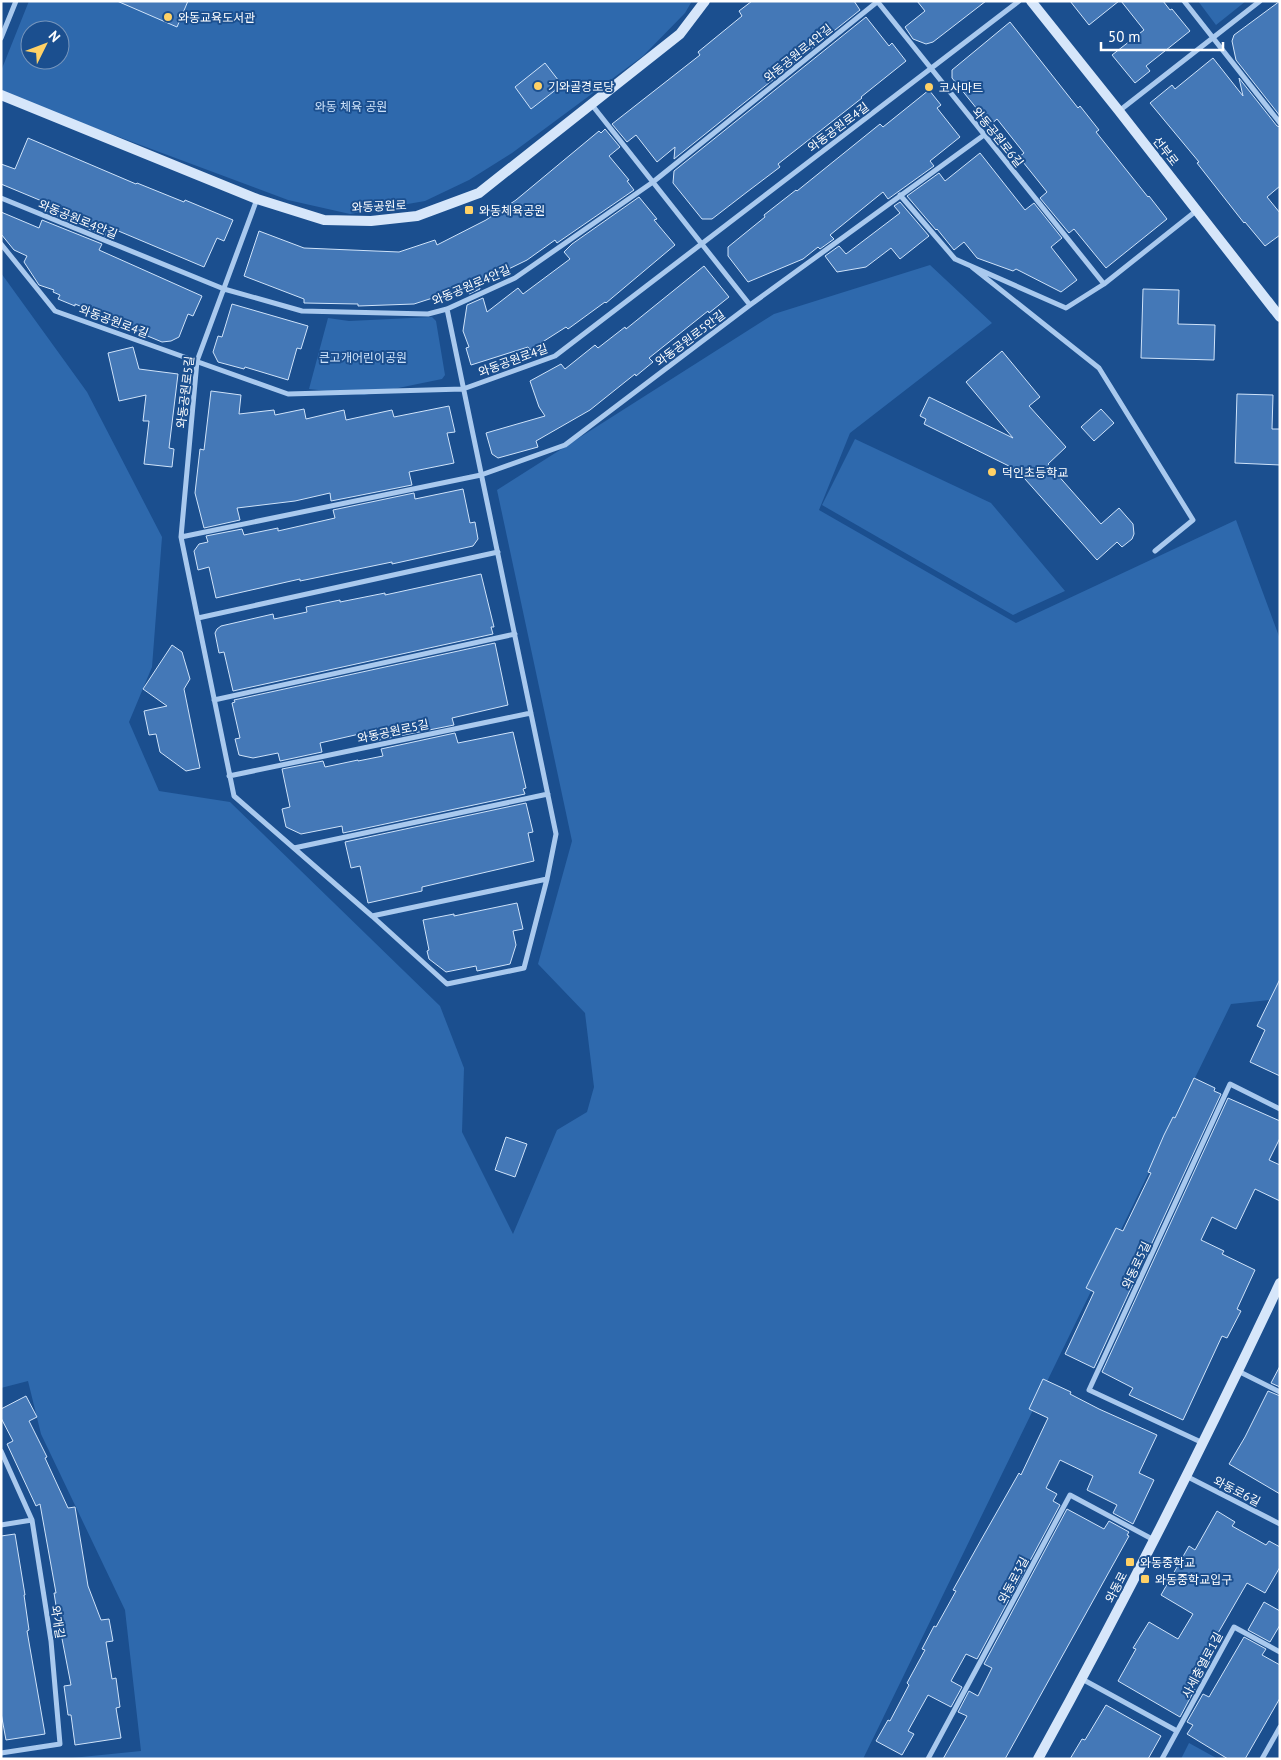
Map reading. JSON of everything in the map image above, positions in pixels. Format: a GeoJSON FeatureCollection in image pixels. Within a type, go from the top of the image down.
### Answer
{"type":"FeatureCollection","features":[{"type":"Feature","properties":{"kind":"main road","name":"와동공원로"},"geometry":{"type":"LineString","coordinates":[[1,95],[257,199],[324,220],[371,221],[417,216],[479,194],[680,34],[705,1]]}},
{"type":"Feature","properties":{"kind":"main road","name":"선부로"},"geometry":{"type":"LineString","coordinates":[[1031,1],[1280,317]]}},
{"type":"Feature","properties":{"kind":"main road","name":"와동로"},"geometry":{"type":"LineString","coordinates":[[1038,1759],[1154,1540],[1280,1283]]}},
{"type":"Feature","properties":{"kind":"street"},"geometry":{"type":"LineString","coordinates":[[1,38],[16,1]]}},
{"type":"Feature","properties":{"kind":"street","name":"와동공원로4길"},"geometry":{"type":"LineString","coordinates":[[1,244],[55,311],[288,394],[463,389],[555,356],[1019,1]]}},
{"type":"Feature","properties":{"kind":"street"},"geometry":{"type":"LineString","coordinates":[[1184,1],[1280,123]]}},
{"type":"Feature","properties":{"kind":"street"},"geometry":{"type":"LineString","coordinates":[[1119,111],[1260,1]]}},
{"type":"Feature","properties":{"kind":"street","name":"와동공원로6길"},"geometry":{"type":"LineString","coordinates":[[877,2],[1104,284]]}},
{"type":"Feature","properties":{"kind":"street","name":"와동공원로4안길"},"geometry":{"type":"LineString","coordinates":[[1,198],[224,289],[302,311],[428,314],[447,309],[515,278],[653,182],[877,2]]}},
{"type":"Feature","properties":{"kind":"street"},"geometry":{"type":"LineString","coordinates":[[592,105],[750,305]]}},
{"type":"Feature","properties":{"kind":"street","name":"와동공원로5안길"},"geometry":{"type":"LineString","coordinates":[[481,475],[565,445],[750,305],[984,135]]}},
{"type":"Feature","properties":{"kind":"street"},"geometry":{"type":"LineString","coordinates":[[900,195],[955,259],[1066,308],[1104,284],[1196,211]]}},
{"type":"Feature","properties":{"kind":"street","name":"와동공원로5길"},"geometry":{"type":"LineString","coordinates":[[257,199],[197,361],[181,538],[229,776],[234,796],[448,984],[524,968],[547,879],[556,834],[447,309]]}},
{"type":"Feature","properties":{"kind":"street"},"geometry":{"type":"LineString","coordinates":[[972,267],[1099,368],[1193,520],[1155,551]]}},
{"type":"Feature","properties":{"kind":"street"},"geometry":{"type":"LineString","coordinates":[[181,538],[481,475]]}},
{"type":"Feature","properties":{"kind":"street"},"geometry":{"type":"LineString","coordinates":[[198,618],[498,552]]}},
{"type":"Feature","properties":{"kind":"street"},"geometry":{"type":"LineString","coordinates":[[214,700],[514,634]]}},
{"type":"Feature","properties":{"kind":"street","name":"와동공원로5길"},"geometry":{"type":"LineString","coordinates":[[229,776],[531,713]]}},
{"type":"Feature","properties":{"kind":"street"},"geometry":{"type":"LineString","coordinates":[[294,848],[548,794]]}},
{"type":"Feature","properties":{"kind":"street"},"geometry":{"type":"LineString","coordinates":[[372,916],[547,879]]}},
{"type":"Feature","properties":{"kind":"street","name":"와동로5길"},"geometry":{"type":"LineString","coordinates":[[1202,1443],[1089,1390],[1230,1084],[1280,1109]]}},
{"type":"Feature","properties":{"kind":"street"},"geometry":{"type":"LineString","coordinates":[[1238,1370],[1280,1392]]}},
{"type":"Feature","properties":{"kind":"street","name":"와개길"},"geometry":{"type":"LineString","coordinates":[[1,1451],[32,1520],[51,1641],[60,1744],[1,1752]]}},
{"type":"Feature","properties":{"kind":"street","name":"와동로6길"},"geometry":{"type":"LineString","coordinates":[[1186,1476],[1280,1524]]}},
{"type":"Feature","properties":{"kind":"street","name":"와동로3길"},"geometry":{"type":"LineString","coordinates":[[928,1759],[1070,1495],[1154,1540]]}},
{"type":"Feature","properties":{"kind":"street"},"geometry":{"type":"LineString","coordinates":[[1,1525],[32,1520]]}},
{"type":"Feature","properties":{"kind":"street","name":"사세충열로1길"},"geometry":{"type":"LineString","coordinates":[[1162,1759],[1234,1627],[1280,1652]]}},
{"type":"Feature","properties":{"kind":"street"},"geometry":{"type":"LineString","coordinates":[[1082,1679],[1177,1731]]}},
{"type":"Feature","properties":{"kind":"street"},"geometry":{"type":"LineString","coordinates":[[1262,1759],[1280,1727]]}},
{"type":"Feature","properties":{"kind":"green space","name":"와동 체육 공원"},"geometry":{"type":"Polygon","coordinates":[[[29,1],[692,1],[685,13],[643,56],[512,153],[469,180],[425,201],[350,214],[288,200],[1,93],[1,71],[20,24],[20,70],[70,70],[70,20],[21,20],[29,1]]]}},
{"type":"Feature","properties":{"kind":"green space"},"geometry":{"type":"Polygon","coordinates":[[[1198,1],[1246,1],[1216,25],[1198,1]]]}},
{"type":"Feature","properties":{"kind":"green space"},"geometry":{"type":"Polygon","coordinates":[[[930,265],[992,323],[850,433],[819,510],[1016,623],[1236,520],[1280,639],[1280,999],[1231,1004],[863,1759],[62,1759],[141,1751],[125,1610],[41,1434],[28,1381],[1,1388],[1,273],[87,392],[162,537],[152,667],[129,722],[159,791],[230,802],[440,1006],[464,1068],[462,1132],[513,1234],[557,1130],[587,1112],[594,1087],[585,1013],[538,964],[572,841],[497,490],[774,314],[930,265]]]}},
{"type":"Feature","properties":{"kind":"green space","name":"큰고개어린이공원"},"geometry":{"type":"Polygon","coordinates":[[[432,317],[436,321],[445,375],[442,379],[364,395],[309,389],[328,318],[349,321],[432,317]]]}},
{"type":"Feature","properties":{"kind":"green space"},"geometry":{"type":"Polygon","coordinates":[[[855,439],[991,503],[1065,591],[1013,615],[822,505],[855,439]]]}},
{"type":"Feature","properties":{"kind":"green space"},"geometry":{"type":"Polygon","coordinates":[[[1189,1743],[1218,1759],[1181,1759],[1189,1743]]]}},
{"type":"Feature","properties":{"kind":"building","name":"와동교육도서관"},"geometry":{"type":"Polygon","coordinates":[[[117,1],[188,1],[177,27],[117,1]]]}},
{"type":"Feature","properties":{"kind":"building"},"geometry":{"type":"Polygon","coordinates":[[[752,1],[854,1],[860,10],[674,159],[675,147],[657,162],[636,135],[627,142],[612,124],[700,55],[698,52],[742,16],[739,11],[752,1]]]}},
{"type":"Feature","properties":{"kind":"building"},"geometry":{"type":"Polygon","coordinates":[[[917,1],[986,1],[933,42],[926,44],[913,39],[905,27],[925,11],[917,1]]]}},
{"type":"Feature","properties":{"kind":"building"},"geometry":{"type":"Polygon","coordinates":[[[1070,1],[1119,1],[1089,25],[1070,1]]]}},
{"type":"Feature","properties":{"kind":"building"},"geometry":{"type":"Polygon","coordinates":[[[1121,1],[1163,1],[1190,31],[1146,66],[1150,71],[1135,83],[1112,55],[1144,30],[1121,1]]]}},
{"type":"Feature","properties":{"kind":"building"},"geometry":{"type":"Polygon","coordinates":[[[1280,1],[1280,116],[1236,60],[1232,41],[1234,35],[1280,1]]]}},
{"type":"Feature","properties":{"kind":"building"},"geometry":{"type":"Polygon","coordinates":[[[866,17],[889,46],[892,43],[906,61],[778,164],[780,167],[712,219],[702,219],[673,183],[674,171],[866,17]]]}},
{"type":"Feature","properties":{"kind":"building"},"geometry":{"type":"Polygon","coordinates":[[[1010,22],[1078,108],[1080,106],[1099,130],[1096,132],[1167,219],[1106,268],[1074,229],[1069,233],[1040,198],[1047,192],[1019,157],[1024,153],[997,119],[990,125],[952,78],[952,70],[1010,22]]]}},
{"type":"Feature","properties":{"kind":"building"},"geometry":{"type":"Polygon","coordinates":[[[1213,58],[1243,96],[1239,78],[1277,126],[1280,127],[1280,186],[1267,197],[1280,213],[1280,235],[1265,246],[1244,223],[1197,163],[1199,162],[1150,103],[1172,85],[1175,89],[1213,58]]]}},
{"type":"Feature","properties":{"kind":"building","name":"기와골경로당"},"geometry":{"type":"Polygon","coordinates":[[[545,63],[562,85],[531,109],[515,87],[545,63]]]}},
{"type":"Feature","properties":{"kind":"building"},"geometry":{"type":"Polygon","coordinates":[[[929,90],[941,105],[937,108],[960,137],[930,161],[934,166],[888,199],[883,192],[830,235],[834,239],[820,249],[818,247],[803,259],[748,282],[728,256],[728,247],[765,217],[764,215],[880,124],[883,127],[929,90]]]}},
{"type":"Feature","properties":{"kind":"building"},"geometry":{"type":"Polygon","coordinates":[[[605,129],[620,147],[609,156],[629,180],[627,181],[634,190],[557,243],[555,240],[527,260],[478,284],[480,289],[469,294],[470,286],[414,304],[358,306],[358,304],[304,303],[304,299],[244,276],[259,231],[304,248],[399,252],[435,240],[437,245],[486,220],[516,200],[599,131],[601,133],[605,129]]]}},
{"type":"Feature","properties":{"kind":"building"},"geometry":{"type":"Polygon","coordinates":[[[28,138],[136,184],[184,202],[185,200],[233,220],[224,241],[217,238],[204,267],[109,227],[105,236],[46,211],[49,204],[1,184],[1,164],[15,169],[28,138]]]}},
{"type":"Feature","properties":{"kind":"building"},"geometry":{"type":"Polygon","coordinates":[[[980,153],[1025,210],[1034,203],[1062,238],[1051,247],[1077,280],[1061,292],[1016,269],[1013,271],[977,258],[964,242],[954,250],[907,196],[939,173],[945,181],[980,153]]]}},
{"type":"Feature","properties":{"kind":"building"},"geometry":{"type":"Polygon","coordinates":[[[639,197],[657,219],[654,220],[675,245],[606,303],[568,329],[566,327],[530,350],[528,347],[471,365],[466,348],[469,347],[463,331],[467,305],[483,298],[487,312],[518,288],[523,294],[570,259],[564,252],[572,244],[639,197]]]}},
{"type":"Feature","properties":{"kind":"building"},"geometry":{"type":"Polygon","coordinates":[[[900,202],[929,236],[900,259],[891,248],[866,267],[837,272],[825,256],[839,246],[846,254],[900,213],[894,206],[900,202]]]}},
{"type":"Feature","properties":{"kind":"building"},"geometry":{"type":"Polygon","coordinates":[[[1,212],[39,228],[42,220],[102,244],[99,250],[202,296],[193,316],[188,314],[179,337],[171,341],[162,342],[138,332],[139,330],[58,299],[60,295],[53,292],[54,290],[39,285],[24,262],[27,256],[14,250],[1,234],[1,212]]]}},
{"type":"Feature","properties":{"kind":"building"},"geometry":{"type":"Polygon","coordinates":[[[704,266],[729,297],[709,313],[708,311],[649,358],[653,362],[636,376],[635,374],[590,410],[536,441],[538,447],[498,458],[492,454],[486,433],[545,416],[539,407],[530,381],[561,364],[565,369],[595,345],[598,348],[625,327],[626,329],[704,266]]]}},
{"type":"Feature","properties":{"kind":"building"},"geometry":{"type":"Polygon","coordinates":[[[1143,289],[1179,290],[1178,324],[1215,325],[1214,360],[1141,358],[1143,289]]]}},
{"type":"Feature","properties":{"kind":"building"},"geometry":{"type":"Polygon","coordinates":[[[232,304],[308,326],[301,349],[297,348],[288,380],[245,367],[244,369],[218,362],[213,352],[218,336],[222,337],[232,304]]]}},
{"type":"Feature","properties":{"kind":"building"},"geometry":{"type":"Polygon","coordinates":[[[133,347],[139,369],[178,374],[169,448],[174,449],[172,467],[144,464],[149,421],[143,421],[146,395],[119,401],[108,353],[133,347]]]}},
{"type":"Feature","properties":{"kind":"building"},"geometry":{"type":"Polygon","coordinates":[[[1002,351],[1040,397],[1029,406],[1066,447],[1048,464],[1101,524],[1119,508],[1133,524],[1134,534],[1132,539],[1122,547],[1117,542],[1097,560],[1017,470],[924,424],[926,419],[920,416],[929,397],[1013,438],[966,382],[1002,351]]]}},
{"type":"Feature","properties":{"kind":"building"},"geometry":{"type":"Polygon","coordinates":[[[211,391],[241,395],[239,414],[274,410],[275,415],[304,409],[306,419],[344,410],[346,420],[392,410],[394,417],[449,406],[455,432],[447,433],[454,463],[409,472],[412,485],[331,501],[330,493],[295,501],[237,508],[240,520],[204,528],[195,493],[200,449],[204,450],[211,391]]]}},
{"type":"Feature","properties":{"kind":"building"},"geometry":{"type":"Polygon","coordinates":[[[1237,394],[1273,395],[1272,429],[1280,429],[1280,465],[1235,463],[1237,394]]]}},
{"type":"Feature","properties":{"kind":"building"},"geometry":{"type":"Polygon","coordinates":[[[1101,409],[1114,423],[1094,441],[1081,427],[1101,409]]]}},
{"type":"Feature","properties":{"kind":"building"},"geometry":{"type":"Polygon","coordinates":[[[463,489],[470,523],[475,522],[478,539],[473,546],[392,564],[392,562],[300,581],[300,579],[216,598],[209,567],[198,570],[194,551],[199,544],[208,542],[206,536],[242,529],[244,535],[278,528],[278,531],[335,518],[333,510],[414,493],[415,499],[463,489]]]}},
{"type":"Feature","properties":{"kind":"building"},"geometry":{"type":"Polygon","coordinates":[[[481,574],[494,627],[491,627],[493,634],[233,691],[224,652],[219,653],[215,633],[221,626],[273,614],[274,619],[307,612],[306,607],[385,593],[385,595],[481,574]]]}},
{"type":"Feature","properties":{"kind":"building"},"geometry":{"type":"Polygon","coordinates":[[[495,643],[508,705],[452,718],[454,725],[379,740],[377,730],[320,743],[322,752],[280,761],[278,753],[253,758],[239,755],[235,739],[240,738],[232,703],[235,702],[234,700],[495,643]]]}},
{"type":"Feature","properties":{"kind":"building"},"geometry":{"type":"Polygon","coordinates":[[[172,645],[182,652],[190,679],[184,689],[200,768],[186,771],[160,752],[156,734],[149,735],[144,711],[167,706],[143,689],[172,645]]]}},
{"type":"Feature","properties":{"kind":"building"},"geometry":{"type":"Polygon","coordinates":[[[513,732],[526,788],[523,789],[525,794],[343,833],[342,826],[301,834],[286,827],[282,809],[290,807],[282,769],[323,761],[325,767],[383,756],[381,749],[455,733],[458,743],[513,732]]]}},
{"type":"Feature","properties":{"kind":"building"},"geometry":{"type":"Polygon","coordinates":[[[526,803],[533,832],[528,833],[534,861],[422,887],[422,891],[368,903],[360,866],[351,868],[345,842],[526,803]]]}},
{"type":"Feature","properties":{"kind":"building"},"geometry":{"type":"Polygon","coordinates":[[[517,903],[523,929],[513,931],[516,945],[510,964],[477,971],[476,966],[446,972],[429,959],[423,920],[454,914],[454,916],[517,903]]]}},
{"type":"Feature","properties":{"kind":"building"},"geometry":{"type":"Polygon","coordinates":[[[1280,979],[1280,1076],[1250,1062],[1265,1030],[1257,1026],[1280,979]]]}},
{"type":"Feature","properties":{"kind":"building"},"geometry":{"type":"Polygon","coordinates":[[[1194,1078],[1215,1088],[1214,1091],[1221,1094],[1094,1368],[1065,1354],[1094,1292],[1086,1288],[1116,1228],[1123,1231],[1151,1173],[1148,1172],[1164,1135],[1173,1117],[1175,1118],[1194,1078]]]}},
{"type":"Feature","properties":{"kind":"building"},"geometry":{"type":"Polygon","coordinates":[[[1228,1098],[1280,1121],[1280,1138],[1269,1160],[1280,1165],[1280,1201],[1255,1189],[1236,1229],[1212,1217],[1201,1240],[1224,1251],[1222,1254],[1255,1270],[1237,1309],[1241,1311],[1227,1338],[1222,1336],[1183,1420],[1129,1395],[1133,1388],[1102,1372],[1228,1098]]]}},
{"type":"Feature","properties":{"kind":"building"},"geometry":{"type":"Polygon","coordinates":[[[506,1137],[527,1144],[515,1177],[495,1170],[506,1137]]]}},
{"type":"Feature","properties":{"kind":"building"},"geometry":{"type":"Polygon","coordinates":[[[1280,1366],[1280,1387],[1271,1383],[1280,1366]]]}},
{"type":"Feature","properties":{"kind":"building"},"geometry":{"type":"Polygon","coordinates":[[[1043,1379],[1071,1392],[1070,1394],[1099,1409],[1157,1435],[1139,1473],[1154,1480],[1133,1524],[1113,1513],[1117,1505],[1087,1490],[1093,1476],[1060,1460],[1046,1488],[1057,1494],[1053,1501],[1060,1505],[977,1659],[966,1654],[951,1681],[962,1687],[951,1707],[928,1695],[908,1731],[914,1734],[902,1755],[876,1741],[888,1720],[890,1721],[909,1685],[907,1683],[925,1650],[922,1649],[956,1591],[953,1590],[1019,1473],[1021,1475],[1048,1418],[1029,1409],[1043,1379]]]}},
{"type":"Feature","properties":{"kind":"building"},"geometry":{"type":"Polygon","coordinates":[[[1268,1391],[1280,1396],[1280,1494],[1229,1464],[1268,1391]]]}},
{"type":"Feature","properties":{"kind":"building"},"geometry":{"type":"Polygon","coordinates":[[[26,1396],[37,1417],[29,1421],[47,1457],[45,1458],[68,1508],[75,1507],[88,1586],[101,1620],[109,1619],[113,1641],[106,1642],[112,1679],[116,1678],[120,1707],[116,1708],[121,1738],[75,1745],[71,1715],[68,1715],[64,1686],[71,1685],[58,1618],[54,1593],[56,1593],[40,1504],[36,1506],[7,1444],[13,1441],[1,1418],[1,1409],[26,1396]]]}},
{"type":"Feature","properties":{"kind":"building"},"geometry":{"type":"Polygon","coordinates":[[[1067,1509],[1104,1529],[1109,1521],[1129,1532],[1127,1535],[1129,1536],[1005,1759],[943,1759],[967,1716],[958,1712],[969,1691],[978,1696],[992,1668],[984,1664],[1067,1509]]]}},
{"type":"Feature","properties":{"kind":"building"},"geometry":{"type":"Polygon","coordinates":[[[1217,1511],[1235,1522],[1232,1526],[1266,1545],[1269,1541],[1280,1547],[1280,1567],[1265,1593],[1247,1583],[1188,1685],[1195,1689],[1180,1717],[1118,1681],[1136,1649],[1133,1648],[1149,1622],[1178,1639],[1193,1614],[1161,1595],[1189,1546],[1195,1550],[1217,1511]]]}},
{"type":"Feature","properties":{"kind":"building"},"geometry":{"type":"Polygon","coordinates":[[[15,1534],[25,1595],[29,1630],[27,1631],[45,1734],[6,1740],[1,1713],[1,1536],[15,1534]]]}},
{"type":"Feature","properties":{"kind":"building"},"geometry":{"type":"Polygon","coordinates":[[[1264,1602],[1280,1611],[1280,1625],[1270,1642],[1248,1630],[1264,1602]]]}},
{"type":"Feature","properties":{"kind":"building"},"geometry":{"type":"Polygon","coordinates":[[[1244,1637],[1266,1649],[1262,1655],[1280,1665],[1280,1698],[1245,1759],[1228,1759],[1187,1734],[1193,1725],[1187,1722],[1203,1694],[1209,1697],[1244,1637]]]}},
{"type":"Feature","properties":{"kind":"building"},"geometry":{"type":"Polygon","coordinates":[[[1106,1705],[1161,1736],[1148,1759],[1070,1759],[1082,1739],[1085,1740],[1106,1705]]]}},
{"type":"Feature","properties":{"kind":"place","name":"와동교육도서관"},"geometry":{"type":"Point","coordinates":[168,17]}},
{"type":"Feature","properties":{"kind":"place","name":"기와골경로당"},"geometry":{"type":"Point","coordinates":[538,86]}},
{"type":"Feature","properties":{"kind":"place","name":"코사마트"},"geometry":{"type":"Point","coordinates":[929,87]}},
{"type":"Feature","properties":{"kind":"place","name":"와동체육공원"},"geometry":{"type":"Point","coordinates":[469,210]}},
{"type":"Feature","properties":{"kind":"place","name":"덕인초등학교"},"geometry":{"type":"Point","coordinates":[992,472]}},
{"type":"Feature","properties":{"kind":"place","name":"와동중학교"},"geometry":{"type":"Point","coordinates":[1130,1562]}},
{"type":"Feature","properties":{"kind":"place","name":"와동중학교입구"},"geometry":{"type":"Point","coordinates":[1145,1579]}}]}
